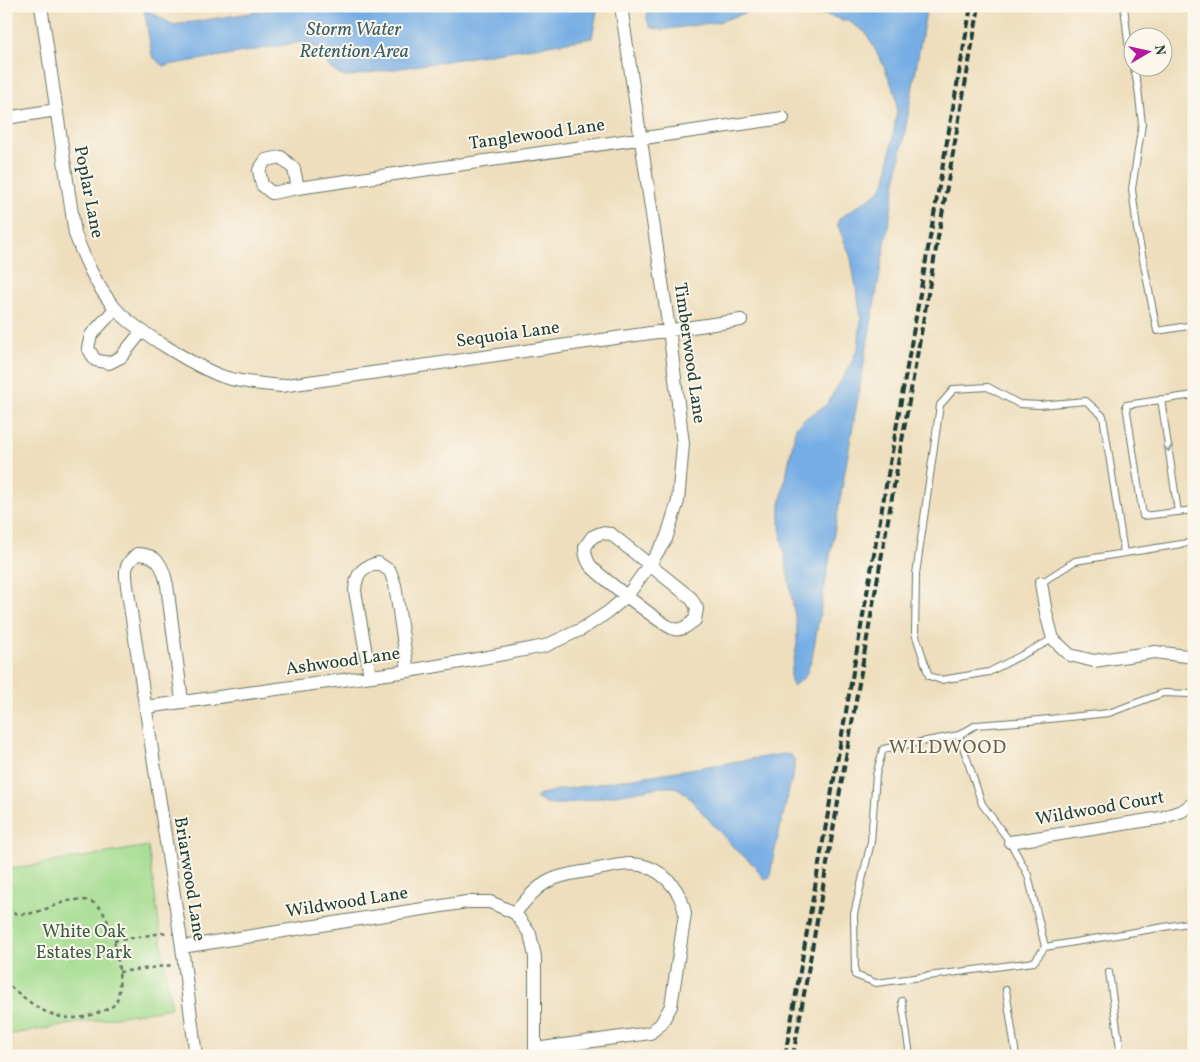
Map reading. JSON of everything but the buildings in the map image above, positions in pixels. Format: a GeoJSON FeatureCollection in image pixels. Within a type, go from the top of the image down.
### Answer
{"type":"FeatureCollection","features":[{"type":"Feature","properties":{"kind":"street","name":"Poplar Lane"},"geometry":{"type":"LineString","coordinates":[[41,6],[75,234],[89,270],[115,309],[142,331],[185,358],[223,377],[250,384],[281,386]]}},
{"type":"Feature","properties":{"kind":"street","name":"Timberwood Lane"},"geometry":{"type":"LineString","coordinates":[[545,646],[582,629],[608,612],[627,596],[666,539],[678,501],[683,444],[669,329],[621,6]]}},
{"type":"Feature","properties":{"kind":"street"},"geometry":{"type":"LineString","coordinates":[[6,118],[56,110]]}},
{"type":"Feature","properties":{"kind":"street","name":"Tanglewood Lane"},"geometry":{"type":"LineString","coordinates":[[298,188],[782,118]]}},
{"type":"Feature","properties":{"kind":"street"},"geometry":{"type":"LineString","coordinates":[[115,309],[90,335],[88,348],[95,360],[109,363],[121,357],[142,331]]}},
{"type":"Feature","properties":{"kind":"street","name":"Sequoia Lane"},"geometry":{"type":"LineString","coordinates":[[281,386],[741,320]]}},
{"type":"Feature","properties":{"kind":"street"},"geometry":{"type":"LineString","coordinates":[[601,533],[611,534],[650,564],[691,598],[697,608],[695,620],[684,629],[673,629],[627,596],[591,566],[586,557],[585,547],[592,537],[601,533]]}},
{"type":"Feature","properties":{"kind":"street","name":"Briarwood Lane"},"geometry":{"type":"LineString","coordinates":[[182,701],[164,573],[158,561],[147,554],[137,554],[128,562],[126,570],[182,947],[196,1056]]}},
{"type":"Feature","properties":{"kind":"street"},"geometry":{"type":"LineString","coordinates":[[370,676],[355,591],[356,578],[366,566],[378,563],[390,571],[395,586],[408,670]]}},
{"type":"Feature","properties":{"kind":"street"},"geometry":{"type":"LineString","coordinates":[[1041,583],[1053,639],[1070,655],[1094,661],[1155,652],[1194,657]]}},
{"type":"Feature","properties":{"kind":"street","name":"Ashwood Lane"},"geometry":{"type":"LineString","coordinates":[[146,707],[370,676],[545,646]]}},
{"type":"Feature","properties":{"kind":"street","name":"Wildwood Court"},"geometry":{"type":"LineString","coordinates":[[1010,842],[1161,818],[1182,811],[1194,803]]}},
{"type":"Feature","properties":{"kind":"street"},"geometry":{"type":"LineString","coordinates":[[631,864],[653,868],[670,881],[683,901],[685,914],[671,1006],[661,1024],[650,1033],[535,1053],[534,957],[530,934],[516,912],[534,892],[549,881],[568,874],[631,864]]}},
{"type":"Feature","properties":{"kind":"street","name":"Wildwood Lane"},"geometry":{"type":"LineString","coordinates":[[182,947],[467,902],[490,902],[516,912]]}},
{"type":"Feature","properties":{"kind":"lane"},"geometry":{"type":"LineString","coordinates":[[1124,6],[1126,28]]}},
{"type":"Feature","properties":{"kind":"lane"},"geometry":{"type":"LineString","coordinates":[[1136,78],[1142,124],[1132,189],[1137,230],[1156,331],[1194,325]]}},
{"type":"Feature","properties":{"kind":"lane"},"geometry":{"type":"LineString","coordinates":[[1053,639],[989,672],[941,680],[929,676],[915,633],[916,574],[940,405],[954,390],[988,387],[1019,404],[1040,405],[1086,402],[1103,416],[1124,554]]}},
{"type":"Feature","properties":{"kind":"lane"},"geometry":{"type":"LineString","coordinates":[[1194,394],[1126,405],[1143,516],[1194,510]]}},
{"type":"Feature","properties":{"kind":"lane"},"geometry":{"type":"LineString","coordinates":[[1161,399],[1178,512]]}},
{"type":"Feature","properties":{"kind":"lane"},"geometry":{"type":"LineString","coordinates":[[1041,583],[1075,561],[1194,542]]}},
{"type":"Feature","properties":{"kind":"lane"},"geometry":{"type":"LineString","coordinates":[[1194,696],[1190,694],[1163,693],[1109,713],[1029,722],[976,725],[959,735],[883,749],[876,775],[871,842],[854,914],[855,975],[876,983],[1034,962],[1045,947],[1194,922]]}},
{"type":"Feature","properties":{"kind":"lane"},"geometry":{"type":"LineString","coordinates":[[959,735],[982,804],[1010,842],[1028,875],[1045,947]]}},
{"type":"Feature","properties":{"kind":"lane"},"geometry":{"type":"LineString","coordinates":[[1109,972],[1121,1056]]}},
{"type":"Feature","properties":{"kind":"lane"},"geometry":{"type":"LineString","coordinates":[[1006,990],[1016,1056]]}},
{"type":"Feature","properties":{"kind":"lane"},"geometry":{"type":"LineString","coordinates":[[902,1001],[910,1056]]}},
{"type":"Feature","properties":{"kind":"path"},"geometry":{"type":"LineString","coordinates":[[6,910],[12,913],[29,914],[78,899],[94,903],[106,915],[114,941],[120,986],[116,1002],[110,1008],[91,1016],[64,1018],[40,1010],[6,983]]}},
{"type":"Feature","properties":{"kind":"path"},"geometry":{"type":"LineString","coordinates":[[114,941],[179,931]]}},
{"type":"Feature","properties":{"kind":"path"},"geometry":{"type":"LineString","coordinates":[[119,972],[184,964]]}},
{"type":"Feature","properties":{"kind":"green space","name":"White Oak Estates Park"},"geometry":{"type":"Polygon","coordinates":[[[148,846],[171,1008],[6,1035],[6,870],[148,846]]]}},
{"type":"Feature","properties":{"kind":"water","name":"Storm Water Retention Area"},"geometry":{"type":"Polygon","coordinates":[[[296,6],[596,6],[597,11],[592,38],[344,77],[330,68],[317,48],[301,42],[163,66],[152,56],[144,8],[173,25],[296,6]]]}},
{"type":"Feature","properties":{"kind":"water"},"geometry":{"type":"Polygon","coordinates":[[[648,6],[765,6],[718,22],[662,30],[650,27],[647,19],[648,6]]]}},
{"type":"Feature","properties":{"kind":"water"},"geometry":{"type":"Polygon","coordinates":[[[795,6],[927,6],[812,658],[805,677],[793,686],[790,677],[797,645],[797,628],[780,528],[780,505],[796,427],[803,420],[826,405],[848,370],[858,348],[861,317],[851,258],[837,223],[840,218],[877,193],[886,181],[897,110],[896,95],[882,62],[866,33],[850,22],[795,6]]]}},
{"type":"Feature","properties":{"kind":"water"},"geometry":{"type":"Polygon","coordinates":[[[783,754],[791,755],[794,760],[794,769],[770,877],[764,879],[754,865],[736,850],[684,792],[675,787],[661,787],[564,804],[547,804],[536,798],[542,794],[559,790],[783,754]]]}},
{"type":"Feature","properties":{"kind":"railway"},"geometry":{"type":"LineString","coordinates":[[785,1056],[971,6]]}},
{"type":"Feature","properties":{"kind":"railway"},"geometry":{"type":"LineString","coordinates":[[793,1056],[979,6]]}},
{"type":"Feature","properties":{"kind":"district","name":"WILDWOOD"},"geometry":{"type":"Point","coordinates":[948,748]}}]}
